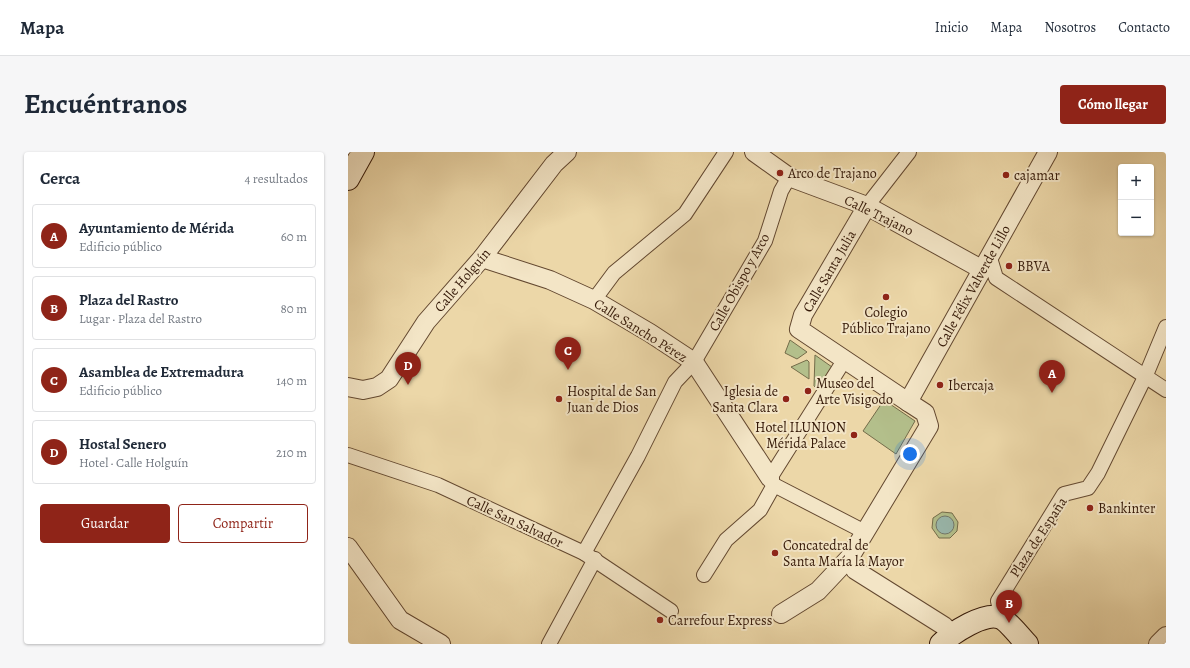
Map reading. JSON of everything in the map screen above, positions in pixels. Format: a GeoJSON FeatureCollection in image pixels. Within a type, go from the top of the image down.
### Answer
{"type":"FeatureCollection","features":[{"type":"Feature","properties":{"kind":"main road"},"geometry":{"type":"LineString","coordinates":[[348,180],[363,152]]}},
{"type":"Feature","properties":{"kind":"main road"},"geometry":{"type":"LineString","coordinates":[[946,639],[987,616],[1000,614],[1027,644]]}},
{"type":"Feature","properties":{"kind":"street","name":"Calle Holguín"},"geometry":{"type":"LineString","coordinates":[[348,388],[363,390],[377,387],[389,379],[426,322],[482,258],[554,164],[567,152]]}},
{"type":"Feature","properties":{"kind":"street"},"geometry":{"type":"LineString","coordinates":[[594,300],[614,273],[685,214],[726,152]]}},
{"type":"Feature","properties":{"kind":"street","name":"Calle Trajano"},"geometry":{"type":"LineString","coordinates":[[754,152],[789,177],[867,206],[987,264]]}},
{"type":"Feature","properties":{"kind":"street"},"geometry":{"type":"LineString","coordinates":[[867,206],[909,152]]}},
{"type":"Feature","properties":{"kind":"street","name":"Calle Félix Valverde Lillo"},"geometry":{"type":"LineString","coordinates":[[908,402],[987,264],[1048,152]]}},
{"type":"Feature","properties":{"kind":"street","name":"Calle Obispo y Arco"},"geometry":{"type":"LineString","coordinates":[[549,644],[638,456],[675,382],[694,362],[765,240],[781,191],[789,177]]}},
{"type":"Feature","properties":{"kind":"street","name":"Calle Santa Julia"},"geometry":{"type":"LineString","coordinates":[[867,206],[803,315],[800,329],[908,402]]}},
{"type":"Feature","properties":{"kind":"street","name":"Calle Sancho Pérez"},"geometry":{"type":"LineString","coordinates":[[482,258],[550,280],[594,300],[650,333],[694,362],[772,481]]}},
{"type":"Feature","properties":{"kind":"street"},"geometry":{"type":"LineString","coordinates":[[987,264],[996,278],[1146,375],[1166,390]]}},
{"type":"Feature","properties":{"kind":"street"},"geometry":{"type":"LineString","coordinates":[[1146,375],[1166,326]]}},
{"type":"Feature","properties":{"kind":"street"},"geometry":{"type":"LineString","coordinates":[[704,575],[726,540],[760,510],[772,481],[845,359]]}},
{"type":"Feature","properties":{"kind":"street","name":"Plaza de España"},"geometry":{"type":"LineString","coordinates":[[1000,614],[998,600],[1064,494],[1088,488],[1098,473],[1146,375]]}},
{"type":"Feature","properties":{"kind":"street"},"geometry":{"type":"LineString","coordinates":[[782,614],[818,591],[850,557],[927,432],[929,426],[925,413],[908,402]]}},
{"type":"Feature","properties":{"kind":"street","name":"Calle San Salvador"},"geometry":{"type":"LineString","coordinates":[[348,455],[438,485],[590,556],[671,610]]}},
{"type":"Feature","properties":{"kind":"street"},"geometry":{"type":"LineString","coordinates":[[772,481],[865,532]]}},
{"type":"Feature","properties":{"kind":"street"},"geometry":{"type":"LineString","coordinates":[[348,547],[400,620],[441,644]]}},
{"type":"Feature","properties":{"kind":"street"},"geometry":{"type":"LineString","coordinates":[[850,557],[855,570],[944,626],[946,639]]}},
{"type":"Feature","properties":{"kind":"street"},"geometry":{"type":"LineString","coordinates":[[1158,644],[1166,636]]}},
{"type":"Feature","properties":{"kind":"green space"},"geometry":{"type":"Polygon","coordinates":[[[790,340],[807,352],[797,359],[785,353],[790,340]]]}},
{"type":"Feature","properties":{"kind":"green space"},"geometry":{"type":"Polygon","coordinates":[[[815,355],[832,367],[817,389],[814,386],[815,355]]]}},
{"type":"Feature","properties":{"kind":"green space"},"geometry":{"type":"Polygon","coordinates":[[[807,360],[809,362],[809,379],[791,367],[807,360]]]}},
{"type":"Feature","properties":{"kind":"green space"},"geometry":{"type":"Polygon","coordinates":[[[884,400],[915,421],[896,454],[863,431],[884,400]]]}},
{"type":"Feature","properties":{"kind":"green space"},"geometry":{"type":"Polygon","coordinates":[[[942,512],[952,513],[958,522],[957,531],[950,538],[939,538],[932,528],[933,518],[942,512]]]}},
{"type":"Feature","properties":{"kind":"water"},"geometry":{"type":"Polygon","coordinates":[[[941,516],[949,516],[954,521],[952,532],[949,534],[941,534],[936,529],[936,521],[941,516]]]}},
{"type":"Feature","properties":{"kind":"place","name":"Arco de Trajano"},"geometry":{"type":"Point","coordinates":[780,173]}},
{"type":"Feature","properties":{"kind":"place","name":"cajamar"},"geometry":{"type":"Point","coordinates":[1006,175]}},
{"type":"Feature","properties":{"kind":"place","name":"BBVA"},"geometry":{"type":"Point","coordinates":[1009,266]}},
{"type":"Feature","properties":{"kind":"place","name":"Colegio Público Trajano"},"geometry":{"type":"Point","coordinates":[886,297]}},
{"type":"Feature","properties":{"kind":"place","name":"Asamblea de Extremadura"},"geometry":{"type":"Point","coordinates":[568,370]}},
{"type":"Feature","properties":{"kind":"place","name":"Hostal Senero"},"geometry":{"type":"Point","coordinates":[408,385]}},
{"type":"Feature","properties":{"kind":"place","name":"Ibercaja"},"geometry":{"type":"Point","coordinates":[940,385]}},
{"type":"Feature","properties":{"kind":"place","name":"Museo del Arte Visigodo"},"geometry":{"type":"Point","coordinates":[808,391]}},
{"type":"Feature","properties":{"kind":"place","name":"Ayuntamiento de Mérida"},"geometry":{"type":"Point","coordinates":[1052,393]}},
{"type":"Feature","properties":{"kind":"place","name":"Hospital de San Juan de Dios"},"geometry":{"type":"Point","coordinates":[559,399]}},
{"type":"Feature","properties":{"kind":"place","name":"Iglesia de Santa Clara"},"geometry":{"type":"Point","coordinates":[786,399]}},
{"type":"Feature","properties":{"kind":"place","name":"Hotel ILUNION Mérida Palace"},"geometry":{"type":"Point","coordinates":[854,435]}},
{"type":"Feature","properties":{"kind":"place","name":"Bankinter"},"geometry":{"type":"Point","coordinates":[1090,508]}},
{"type":"Feature","properties":{"kind":"place","name":"Concatedral de Santa María la Mayor"},"geometry":{"type":"Point","coordinates":[775,553]}},
{"type":"Feature","properties":{"kind":"place","name":"Carrefour Express"},"geometry":{"type":"Point","coordinates":[660,620]}},
{"type":"Feature","properties":{"kind":"place","name":"Plaza del Rastro"},"geometry":{"type":"Point","coordinates":[1009,623]}}]}
